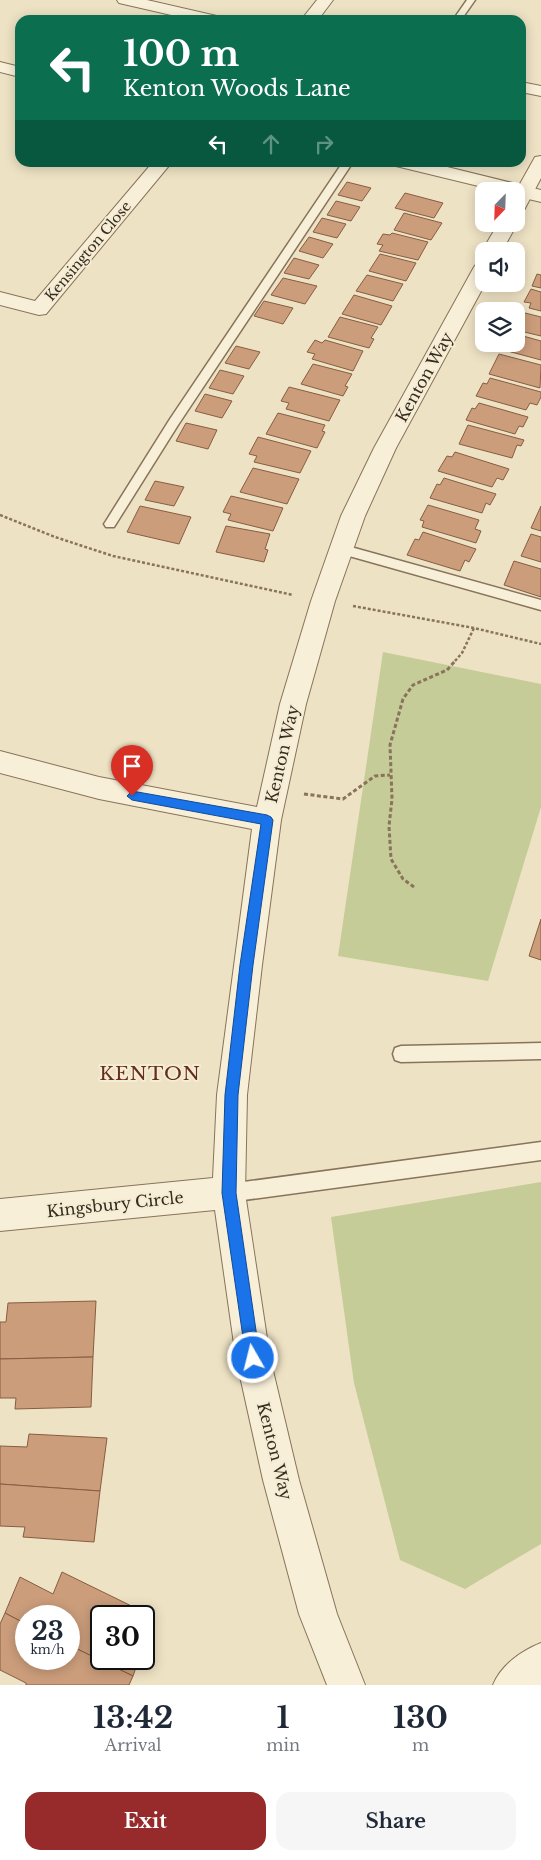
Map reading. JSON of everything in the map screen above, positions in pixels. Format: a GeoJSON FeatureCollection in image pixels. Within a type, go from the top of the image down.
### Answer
{"type":"FeatureCollection","features":[{"type":"Feature","properties":{"kind":"street"},"geometry":{"type":"LineString","coordinates":[[125,0],[192,15]]}},
{"type":"Feature","properties":{"kind":"street"},"geometry":{"type":"LineString","coordinates":[[313,15],[325,0]]}},
{"type":"Feature","properties":{"kind":"street"},"geometry":{"type":"LineString","coordinates":[[0,67],[15,71]]}},
{"type":"Feature","properties":{"kind":"street"},"geometry":{"type":"LineString","coordinates":[[526,88],[541,91]]}},
{"type":"Feature","properties":{"kind":"street"},"geometry":{"type":"LineString","coordinates":[[419,167],[527,198],[541,161]]}},
{"type":"Feature","properties":{"kind":"street","name":"Kensington Close"},"geometry":{"type":"LineString","coordinates":[[0,298],[39,309],[159,167]]}},
{"type":"Feature","properties":{"kind":"street","name":"Kenton Way"},"geometry":{"type":"LineString","coordinates":[[346,1685],[318,1614],[279,1471],[253,1358],[229,1193],[232,1095],[246,965],[267,820],[293,704],[323,601],[340,550],[385,448],[475,283]]}},
{"type":"Feature","properties":{"kind":"street"},"geometry":{"type":"LineString","coordinates":[[0,762],[51,778],[132,796],[267,820]]}},
{"type":"Feature","properties":{"kind":"street","name":"Kingsbury Circle"},"geometry":{"type":"LineString","coordinates":[[0,1215],[229,1193]]}},
{"type":"Feature","properties":{"kind":"street"},"geometry":{"type":"LineString","coordinates":[[512,1685],[541,1662]]}},
{"type":"Feature","properties":{"kind":"lane"},"geometry":{"type":"LineString","coordinates":[[460,15],[471,0]]}},
{"type":"Feature","properties":{"kind":"lane"},"geometry":{"type":"LineString","coordinates":[[110,524],[174,422],[345,167]]}},
{"type":"Feature","properties":{"kind":"lane"},"geometry":{"type":"LineString","coordinates":[[340,550],[541,605]]}},
{"type":"Feature","properties":{"kind":"lane"},"geometry":{"type":"LineString","coordinates":[[401,1054],[541,1051]]}},
{"type":"Feature","properties":{"kind":"lane"},"geometry":{"type":"LineString","coordinates":[[229,1193],[541,1151]]}},
{"type":"Feature","properties":{"kind":"path"},"geometry":{"type":"LineString","coordinates":[[0,515],[55,537],[113,556],[323,601],[474,628],[541,644]]}},
{"type":"Feature","properties":{"kind":"path"},"geometry":{"type":"LineString","coordinates":[[414,887],[402,879],[391,859],[389,826],[392,799],[390,745],[403,699],[413,685],[447,670],[462,653],[474,628]]}},
{"type":"Feature","properties":{"kind":"path"},"geometry":{"type":"LineString","coordinates":[[274,790],[343,799],[375,776],[390,775]]}},
{"type":"Feature","properties":{"kind":"green space"},"geometry":{"type":"Polygon","coordinates":[[[383,652],[541,684],[541,807],[488,981],[338,956],[383,652]]]}},
{"type":"Feature","properties":{"kind":"green space"},"geometry":{"type":"Polygon","coordinates":[[[541,1182],[541,1544],[465,1589],[400,1560],[354,1383],[331,1217],[541,1182]]]}},
{"type":"Feature","properties":{"kind":"building"},"geometry":{"type":"Polygon","coordinates":[[[347,182],[371,188],[362,201],[338,195],[347,182]]]}},
{"type":"Feature","properties":{"kind":"building"},"geometry":{"type":"Polygon","coordinates":[[[405,193],[443,203],[434,218],[395,208],[405,193]]]}},
{"type":"Feature","properties":{"kind":"building"},"geometry":{"type":"Polygon","coordinates":[[[336,201],[360,207],[351,221],[327,215],[336,201]]]}},
{"type":"Feature","properties":{"kind":"building"},"geometry":{"type":"Polygon","coordinates":[[[404,213],[442,223],[431,240],[394,230],[404,213]]]}},
{"type":"Feature","properties":{"kind":"building"},"geometry":{"type":"Polygon","coordinates":[[[322,218],[346,224],[337,238],[313,232],[322,218]]]}},
{"type":"Feature","properties":{"kind":"building"},"geometry":{"type":"Polygon","coordinates":[[[392,233],[428,242],[418,260],[379,251],[383,245],[377,244],[383,234],[390,235],[392,233]]]}},
{"type":"Feature","properties":{"kind":"building"},"geometry":{"type":"Polygon","coordinates":[[[309,237],[333,244],[323,258],[299,251],[309,237]]]}},
{"type":"Feature","properties":{"kind":"building"},"geometry":{"type":"Polygon","coordinates":[[[380,254],[416,263],[406,281],[369,271],[380,254]]]}},
{"type":"Feature","properties":{"kind":"building"},"geometry":{"type":"Polygon","coordinates":[[[294,258],[319,265],[309,279],[284,273],[294,258]]]}},
{"type":"Feature","properties":{"kind":"building"},"geometry":{"type":"Polygon","coordinates":[[[537,274],[541,275],[541,288],[532,286],[537,274]]]}},
{"type":"Feature","properties":{"kind":"building"},"geometry":{"type":"Polygon","coordinates":[[[367,275],[403,284],[393,301],[356,291],[367,275]]]}},
{"type":"Feature","properties":{"kind":"building"},"geometry":{"type":"Polygon","coordinates":[[[283,278],[317,286],[305,304],[271,295],[283,278]]]}},
{"type":"Feature","properties":{"kind":"building"},"geometry":{"type":"Polygon","coordinates":[[[531,289],[541,292],[541,311],[529,308],[531,303],[524,302],[531,289]]]}},
{"type":"Feature","properties":{"kind":"building"},"geometry":{"type":"Polygon","coordinates":[[[354,295],[392,306],[381,325],[342,314],[354,295]]]}},
{"type":"Feature","properties":{"kind":"building"},"geometry":{"type":"Polygon","coordinates":[[[264,301],[293,308],[283,324],[254,316],[264,301]]]}},
{"type":"Feature","properties":{"kind":"building"},"geometry":{"type":"Polygon","coordinates":[[[525,313],[541,317],[541,336],[525,332],[525,313]]]}},
{"type":"Feature","properties":{"kind":"building"},"geometry":{"type":"Polygon","coordinates":[[[340,317],[378,327],[371,338],[374,339],[369,348],[328,337],[340,317]]]}},
{"type":"Feature","properties":{"kind":"building"},"geometry":{"type":"Polygon","coordinates":[[[525,337],[541,341],[541,360],[511,352],[525,352],[525,337]]]}},
{"type":"Feature","properties":{"kind":"building"},"geometry":{"type":"Polygon","coordinates":[[[315,340],[322,343],[325,340],[363,351],[353,371],[312,359],[315,354],[307,352],[315,340]]]}},
{"type":"Feature","properties":{"kind":"building"},"geometry":{"type":"Polygon","coordinates":[[[236,346],[260,352],[249,369],[225,363],[236,346]]]}},
{"type":"Feature","properties":{"kind":"building"},"geometry":{"type":"Polygon","coordinates":[[[499,354],[541,365],[540,388],[489,374],[499,354]]]}},
{"type":"Feature","properties":{"kind":"building"},"geometry":{"type":"Polygon","coordinates":[[[313,364],[352,374],[345,386],[348,387],[343,396],[301,384],[313,364]]]}},
{"type":"Feature","properties":{"kind":"building"},"geometry":{"type":"Polygon","coordinates":[[[220,370],[244,376],[233,394],[209,388],[220,370]]]}},
{"type":"Feature","properties":{"kind":"building"},"geometry":{"type":"Polygon","coordinates":[[[490,378],[541,392],[541,397],[537,405],[530,403],[526,410],[476,396],[483,383],[487,384],[490,378]]]}},
{"type":"Feature","properties":{"kind":"building"},"geometry":{"type":"Polygon","coordinates":[[[289,387],[340,400],[329,421],[286,409],[289,403],[281,401],[289,387]]]}},
{"type":"Feature","properties":{"kind":"building"},"geometry":{"type":"Polygon","coordinates":[[[205,394],[232,401],[222,418],[195,411],[205,394]]]}},
{"type":"Feature","properties":{"kind":"building"},"geometry":{"type":"Polygon","coordinates":[[[479,403],[528,417],[523,427],[519,426],[515,434],[466,420],[472,408],[475,409],[479,403]]]}},
{"type":"Feature","properties":{"kind":"building"},"geometry":{"type":"Polygon","coordinates":[[[278,413],[325,425],[322,431],[325,432],[317,448],[266,434],[278,413]]]}},
{"type":"Feature","properties":{"kind":"building"},"geometry":{"type":"Polygon","coordinates":[[[186,423],[217,430],[208,449],[176,441],[186,423]]]}},
{"type":"Feature","properties":{"kind":"building"},"geometry":{"type":"Polygon","coordinates":[[[468,425],[524,440],[521,446],[517,445],[512,458],[459,444],[468,425]]]}},
{"type":"Feature","properties":{"kind":"building"},"geometry":{"type":"Polygon","coordinates":[[[258,437],[311,451],[300,473],[254,462],[257,456],[249,454],[258,437]]]}},
{"type":"Feature","properties":{"kind":"building"},"geometry":{"type":"Polygon","coordinates":[[[455,452],[509,469],[503,480],[497,478],[492,487],[438,471],[447,456],[452,457],[455,452]]]}},
{"type":"Feature","properties":{"kind":"building"},"geometry":{"type":"Polygon","coordinates":[[[253,468],[299,479],[287,504],[240,492],[253,468]]]}},
{"type":"Feature","properties":{"kind":"building"},"geometry":{"type":"Polygon","coordinates":[[[444,478],[496,494],[490,505],[486,503],[482,513],[430,498],[437,484],[440,485],[444,478]]]}},
{"type":"Feature","properties":{"kind":"building"},"geometry":{"type":"Polygon","coordinates":[[[155,481],[184,487],[174,506],[145,500],[155,481]]]}},
{"type":"Feature","properties":{"kind":"building"},"geometry":{"type":"Polygon","coordinates":[[[231,496],[283,508],[273,531],[228,520],[231,514],[223,512],[231,496]]]}},
{"type":"Feature","properties":{"kind":"building"},"geometry":{"type":"Polygon","coordinates":[[[428,505],[479,520],[475,529],[481,531],[476,543],[422,527],[424,521],[420,520],[428,505]]]}},
{"type":"Feature","properties":{"kind":"building"},"geometry":{"type":"Polygon","coordinates":[[[140,506],[191,517],[179,544],[127,532],[140,506]]]}},
{"type":"Feature","properties":{"kind":"building"},"geometry":{"type":"Polygon","coordinates":[[[541,506],[541,531],[531,528],[541,506]]]}},
{"type":"Feature","properties":{"kind":"building"},"geometry":{"type":"Polygon","coordinates":[[[226,526],[270,534],[265,549],[268,550],[264,562],[216,552],[226,526]]]}},
{"type":"Feature","properties":{"kind":"building"},"geometry":{"type":"Polygon","coordinates":[[[423,532],[476,549],[469,562],[465,560],[460,571],[407,555],[415,539],[419,540],[423,532]]]}},
{"type":"Feature","properties":{"kind":"building"},"geometry":{"type":"Polygon","coordinates":[[[531,534],[541,537],[541,562],[521,556],[531,534]]]}},
{"type":"Feature","properties":{"kind":"building"},"geometry":{"type":"Polygon","coordinates":[[[514,561],[541,569],[541,597],[504,585],[514,561]]]}},
{"type":"Feature","properties":{"kind":"building"},"geometry":{"type":"Polygon","coordinates":[[[541,919],[541,960],[529,956],[541,919]]]}},
{"type":"Feature","properties":{"kind":"building"},"geometry":{"type":"Polygon","coordinates":[[[96,1301],[93,1357],[0,1359],[0,1322],[6,1322],[8,1303],[96,1301]]]}},
{"type":"Feature","properties":{"kind":"building"},"geometry":{"type":"Polygon","coordinates":[[[93,1357],[91,1407],[15,1409],[16,1398],[0,1398],[0,1359],[93,1357]]]}},
{"type":"Feature","properties":{"kind":"building"},"geometry":{"type":"Polygon","coordinates":[[[29,1434],[107,1438],[100,1491],[0,1484],[0,1446],[27,1447],[29,1434]]]}},
{"type":"Feature","properties":{"kind":"building"},"geometry":{"type":"Polygon","coordinates":[[[0,1484],[100,1491],[94,1542],[23,1537],[25,1527],[0,1526],[0,1484]]]}},
{"type":"Feature","properties":{"kind":"building"},"geometry":{"type":"Polygon","coordinates":[[[62,1572],[129,1605],[90,1605],[90,1655],[80,1650],[80,1605],[15,1605],[15,1618],[5,1613],[20,1577],[53,1594],[62,1572]]]}},
{"type":"Feature","properties":{"kind":"building"},"geometry":{"type":"Polygon","coordinates":[[[5,1613],[15,1618],[15,1670],[80,1670],[80,1650],[90,1655],[90,1670],[121,1670],[133,1676],[129,1685],[26,1685],[26,1683],[0,1670],[0,1624],[5,1613]]]}},
{"type":"Feature","properties":{"kind":"building"},"geometry":{"type":"Polygon","coordinates":[[[121,1670],[135,1670],[133,1676],[121,1670]]]}},
{"type":"Feature","properties":{"kind":"district","name":"KENTON"},"geometry":{"type":"Point","coordinates":[150,1073]}},
{"type":"Feature","properties":{"kind":"route"},"geometry":{"type":"LineString","coordinates":[[132,796],[267,820],[246,965],[232,1095],[229,1193],[253,1358]]}}]}
